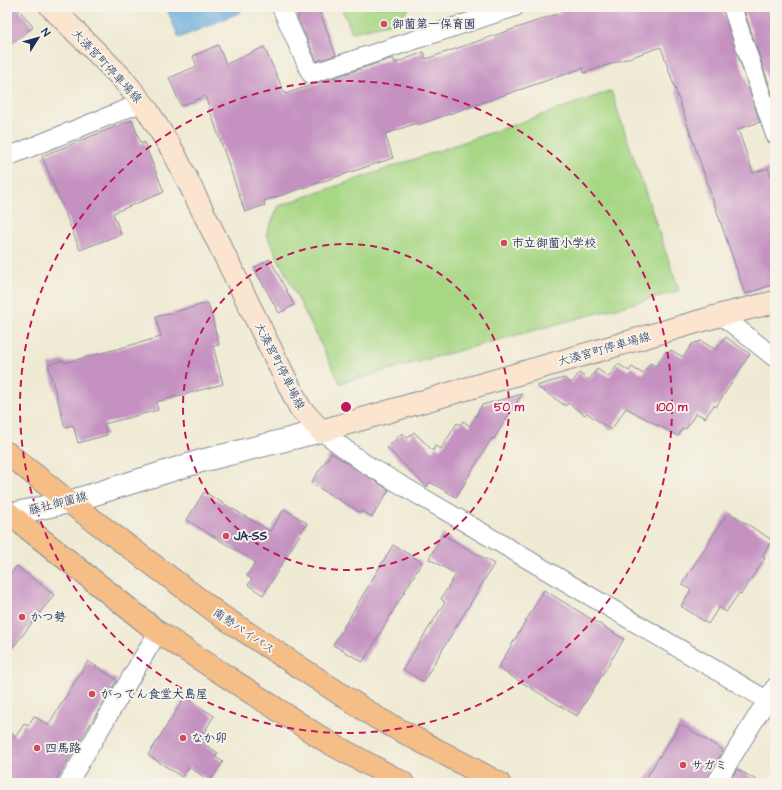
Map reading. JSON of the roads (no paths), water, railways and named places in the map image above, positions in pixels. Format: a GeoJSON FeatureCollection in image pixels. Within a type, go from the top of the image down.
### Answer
{"type":"FeatureCollection","features":[{"type":"Feature","properties":{"kind":"highway","name":"南勢バイパス"},"geometry":{"type":"LineString","coordinates":[[7,453],[69,502],[227,620],[377,718],[498,783]]}},
{"type":"Feature","properties":{"kind":"highway"},"geometry":{"type":"LineString","coordinates":[[8,514],[158,632],[326,741],[403,783]]}},
{"type":"Feature","properties":{"kind":"main road","name":"大湊宮町停車場線"},"geometry":{"type":"LineString","coordinates":[[51,7],[121,77],[142,103],[174,153],[300,408],[321,431],[722,315],[775,302]]}},
{"type":"Feature","properties":{"kind":"street"},"geometry":{"type":"LineString","coordinates":[[281,7],[311,74],[515,7]]}},
{"type":"Feature","properties":{"kind":"street"},"geometry":{"type":"LineString","coordinates":[[732,7],[774,126]]}},
{"type":"Feature","properties":{"kind":"street"},"geometry":{"type":"LineString","coordinates":[[7,157],[142,103]]}},
{"type":"Feature","properties":{"kind":"street"},"geometry":{"type":"LineString","coordinates":[[722,315],[775,358]]}},
{"type":"Feature","properties":{"kind":"street"},"geometry":{"type":"LineString","coordinates":[[321,431],[364,464],[772,698],[716,783]]}},
{"type":"Feature","properties":{"kind":"street","name":"藤社御薗線"},"geometry":{"type":"LineString","coordinates":[[8,514],[69,502],[201,461],[321,431]]}},
{"type":"Feature","properties":{"kind":"street"},"geometry":{"type":"LineString","coordinates":[[68,783],[158,632]]}},
{"type":"Feature","properties":{"kind":"water"},"geometry":{"type":"Polygon","coordinates":[[[166,7],[239,7],[241,12],[179,38],[166,7]]]}},
{"type":"Feature","properties":{"kind":"place","name":"御薗第一保育園"},"geometry":{"type":"Point","coordinates":[384,24]}},
{"type":"Feature","properties":{"kind":"place","name":"市立御薗小学校"},"geometry":{"type":"Point","coordinates":[504,243]}},
{"type":"Feature","properties":{"kind":"place","name":"JA-SS"},"geometry":{"type":"Point","coordinates":[226,536]}},
{"type":"Feature","properties":{"kind":"place","name":"かつ勢"},"geometry":{"type":"Point","coordinates":[22,617]}},
{"type":"Feature","properties":{"kind":"place","name":"がってん食堂大島屋"},"geometry":{"type":"Point","coordinates":[92,694]}},
{"type":"Feature","properties":{"kind":"place","name":"なか卯"},"geometry":{"type":"Point","coordinates":[183,738]}},
{"type":"Feature","properties":{"kind":"place","name":"四馬路"},"geometry":{"type":"Point","coordinates":[37,748]}},
{"type":"Feature","properties":{"kind":"place","name":"サガミ"},"geometry":{"type":"Point","coordinates":[683,765]}}]}
